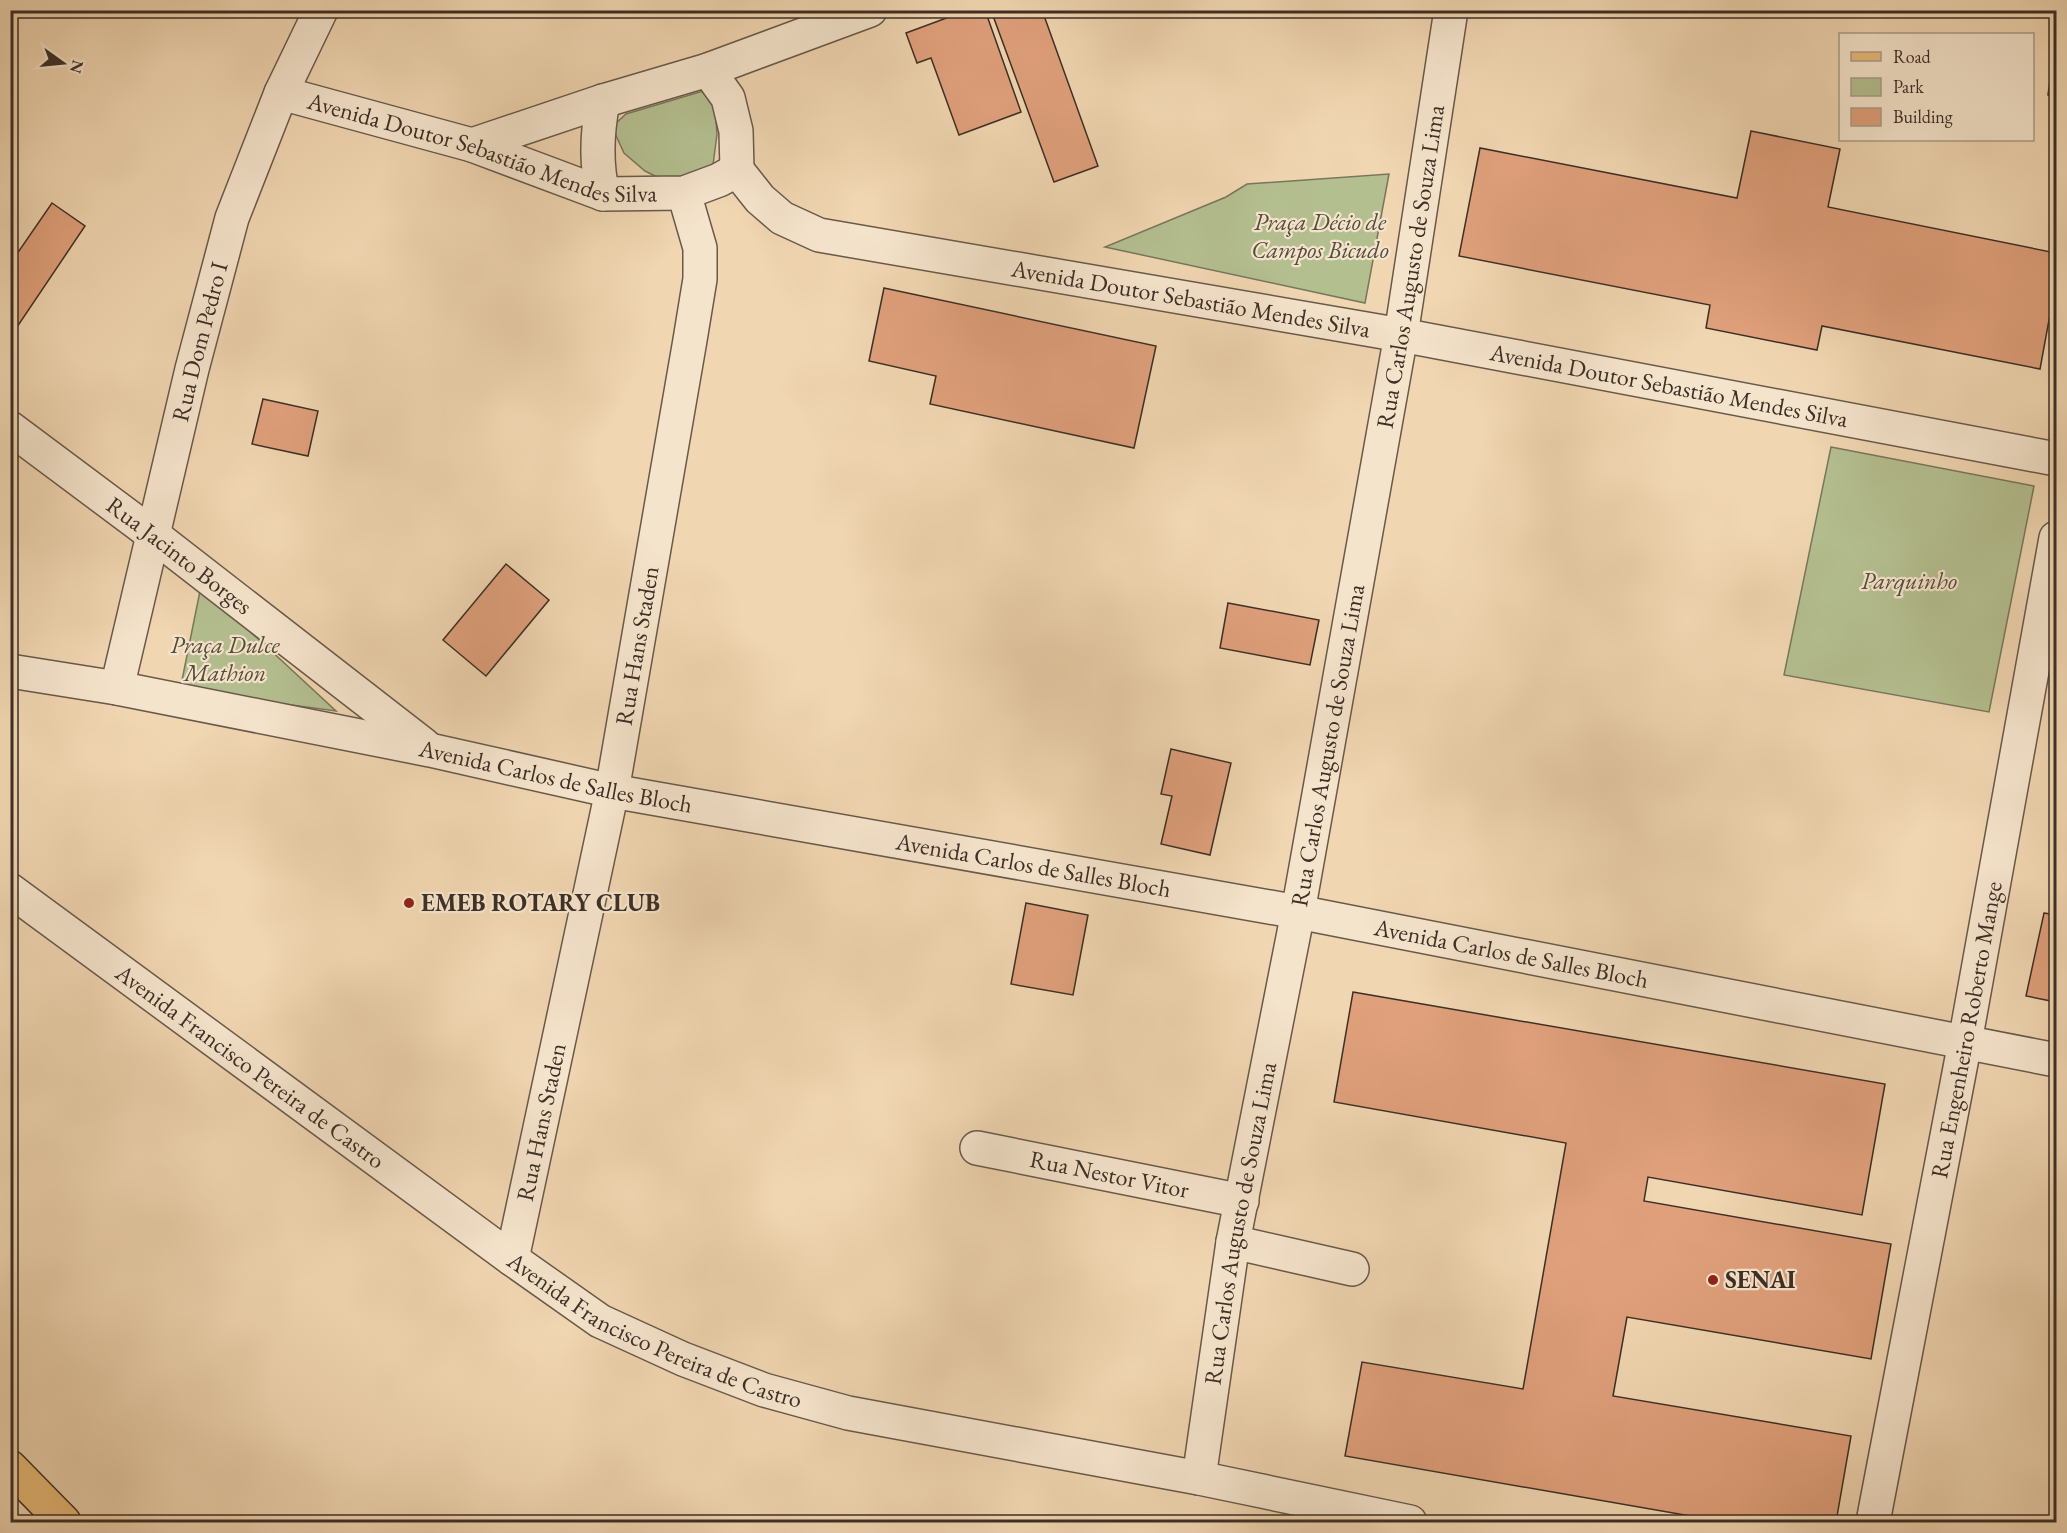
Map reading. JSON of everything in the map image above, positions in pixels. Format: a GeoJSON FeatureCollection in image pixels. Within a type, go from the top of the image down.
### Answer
{"type":"FeatureCollection","features":[{"type":"Feature","properties":{"kind":"main road"},"geometry":{"type":"LineString","coordinates":[[10,1467],[64,1522]]}},
{"type":"Feature","properties":{"kind":"street","name":"Rua Dom Pedro I"},"geometry":{"type":"LineString","coordinates":[[117,688],[192,369],[232,218],[281,93],[321,10]]}},
{"type":"Feature","properties":{"kind":"street"},"geometry":{"type":"LineString","coordinates":[[472,145],[603,101],[708,70],[870,10]]}},
{"type":"Feature","properties":{"kind":"street","name":"Rua Carlos Augusto de Souza Lima"},"geometry":{"type":"LineString","coordinates":[[1198,1478],[1233,1242],[1298,912],[1401,335],[1451,10]]}},
{"type":"Feature","properties":{"kind":"street"},"geometry":{"type":"LineString","coordinates":[[684,193],[719,180],[737,170],[736,131],[728,98],[708,70]]}},
{"type":"Feature","properties":{"kind":"street","name":"Avenida Doutor Sebastião Mendes Silva"},"geometry":{"type":"LineString","coordinates":[[281,93],[472,145],[603,194],[684,193]]}},
{"type":"Feature","properties":{"kind":"street"},"geometry":{"type":"LineString","coordinates":[[603,101],[598,128],[597,152],[598,176],[603,194]]}},
{"type":"Feature","properties":{"kind":"street","name":"Avenida Doutor Sebastião Mendes Silva"},"geometry":{"type":"LineString","coordinates":[[737,170],[760,199],[782,218],[819,235],[1401,335],[2056,459]]}},
{"type":"Feature","properties":{"kind":"street","name":"Rua Hans Staden"},"geometry":{"type":"LineString","coordinates":[[512,1259],[612,791],[700,279],[700,248],[684,193]]}},
{"type":"Feature","properties":{"kind":"street","name":"Rua Jacinto Borges"},"geometry":{"type":"LineString","coordinates":[[10,428],[152,534],[430,750]]}},
{"type":"Feature","properties":{"kind":"street","name":"Rua Engenheiro Roberto Mange"},"geometry":{"type":"LineString","coordinates":[[1874,1522],[1965,1042],[2056,538]]}},
{"type":"Feature","properties":{"kind":"street","name":"Avenida Carlos de Salles Bloch"},"geometry":{"type":"LineString","coordinates":[[10,671],[117,688],[430,750],[612,791],[1298,912],[2056,1060]]}},
{"type":"Feature","properties":{"kind":"street","name":"Avenida Francisco Pereira de Castro"},"geometry":{"type":"LineString","coordinates":[[10,890],[512,1259],[600,1321],[683,1359],[764,1390],[848,1413],[1198,1478],[1410,1522]]}},
{"type":"Feature","properties":{"kind":"street","name":"Rua Nestor Vitor"},"geometry":{"type":"LineString","coordinates":[[977,1148],[1242,1201]]}},
{"type":"Feature","properties":{"kind":"street"},"geometry":{"type":"LineString","coordinates":[[1233,1242],[1352,1269]]}},
{"type":"Feature","properties":{"kind":"green space"},"geometry":{"type":"Polygon","coordinates":[[[703,91],[715,106],[717,134],[713,165],[679,178],[661,179],[645,171],[624,153],[612,127],[626,114],[703,91]]]}},
{"type":"Feature","properties":{"kind":"green space","name":"Praça Décio de Campos Bicudo"},"geometry":{"type":"Polygon","coordinates":[[[1389,174],[1365,303],[1105,247],[1226,197],[1247,184],[1389,174]]]}},
{"type":"Feature","properties":{"kind":"green space","name":"Parquinho"},"geometry":{"type":"Polygon","coordinates":[[[1831,447],[2034,486],[1989,712],[1784,675],[1831,447]]]}},
{"type":"Feature","properties":{"kind":"green space","name":"Praça Dulce Mathion"},"geometry":{"type":"Polygon","coordinates":[[[201,586],[336,711],[180,690],[201,586]]]}},
{"type":"Feature","properties":{"kind":"building"},"geometry":{"type":"Polygon","coordinates":[[[968,10],[985,10],[1021,112],[959,135],[931,58],[917,63],[906,33],[968,10]]]}},
{"type":"Feature","properties":{"kind":"building"},"geometry":{"type":"Polygon","coordinates":[[[998,10],[1042,10],[1098,166],[1054,182],[992,13],[998,10]]]}},
{"type":"Feature","properties":{"kind":"building"},"geometry":{"type":"Polygon","coordinates":[[[2056,38],[2056,97],[2048,95],[2056,38]]]}},
{"type":"Feature","properties":{"kind":"building"},"geometry":{"type":"Polygon","coordinates":[[[1751,131],[1840,149],[1828,207],[2056,253],[2056,282],[2040,369],[1822,326],[1817,350],[1706,328],[1710,305],[1459,256],[1480,148],[1737,198],[1751,131]]]}},
{"type":"Feature","properties":{"kind":"building"},"geometry":{"type":"Polygon","coordinates":[[[52,203],[85,226],[15,330],[10,327],[10,264],[52,203]]]}},
{"type":"Feature","properties":{"kind":"building"},"geometry":{"type":"Polygon","coordinates":[[[884,288],[1156,346],[1134,448],[930,404],[936,376],[869,361],[884,288]]]}},
{"type":"Feature","properties":{"kind":"building"},"geometry":{"type":"Polygon","coordinates":[[[263,399],[318,411],[308,456],[252,444],[263,399]]]}},
{"type":"Feature","properties":{"kind":"building"},"geometry":{"type":"Polygon","coordinates":[[[506,564],[549,600],[486,676],[443,640],[506,564]]]}},
{"type":"Feature","properties":{"kind":"building"},"geometry":{"type":"Polygon","coordinates":[[[1228,603],[1319,620],[1310,665],[1220,648],[1228,603]]]}},
{"type":"Feature","properties":{"kind":"building"},"geometry":{"type":"Polygon","coordinates":[[[1171,749],[1231,763],[1210,855],[1161,844],[1172,796],[1161,794],[1171,749]]]}},
{"type":"Feature","properties":{"kind":"building"},"geometry":{"type":"Polygon","coordinates":[[[1026,903],[1088,915],[1073,995],[1011,984],[1026,903]]]}},
{"type":"Feature","properties":{"kind":"building"},"geometry":{"type":"Polygon","coordinates":[[[2044,913],[2056,915],[2056,1002],[2026,996],[2044,913]]]}},
{"type":"Feature","properties":{"kind":"building","name":"SENAI"},"geometry":{"type":"Polygon","coordinates":[[[1353,992],[1885,1084],[1862,1215],[1648,1177],[1644,1201],[1891,1244],[1871,1359],[1627,1317],[1613,1396],[1851,1436],[1836,1522],[1725,1522],[1345,1456],[1362,1362],[1523,1389],[1566,1143],[1334,1102],[1353,992]]]}},
{"type":"Feature","properties":{"kind":"place","name":"EMEB ROTARY CLUB"},"geometry":{"type":"Point","coordinates":[409,903]}},
{"type":"Feature","properties":{"kind":"place","name":"SENAI"},"geometry":{"type":"Point","coordinates":[1713,1280]}}]}
